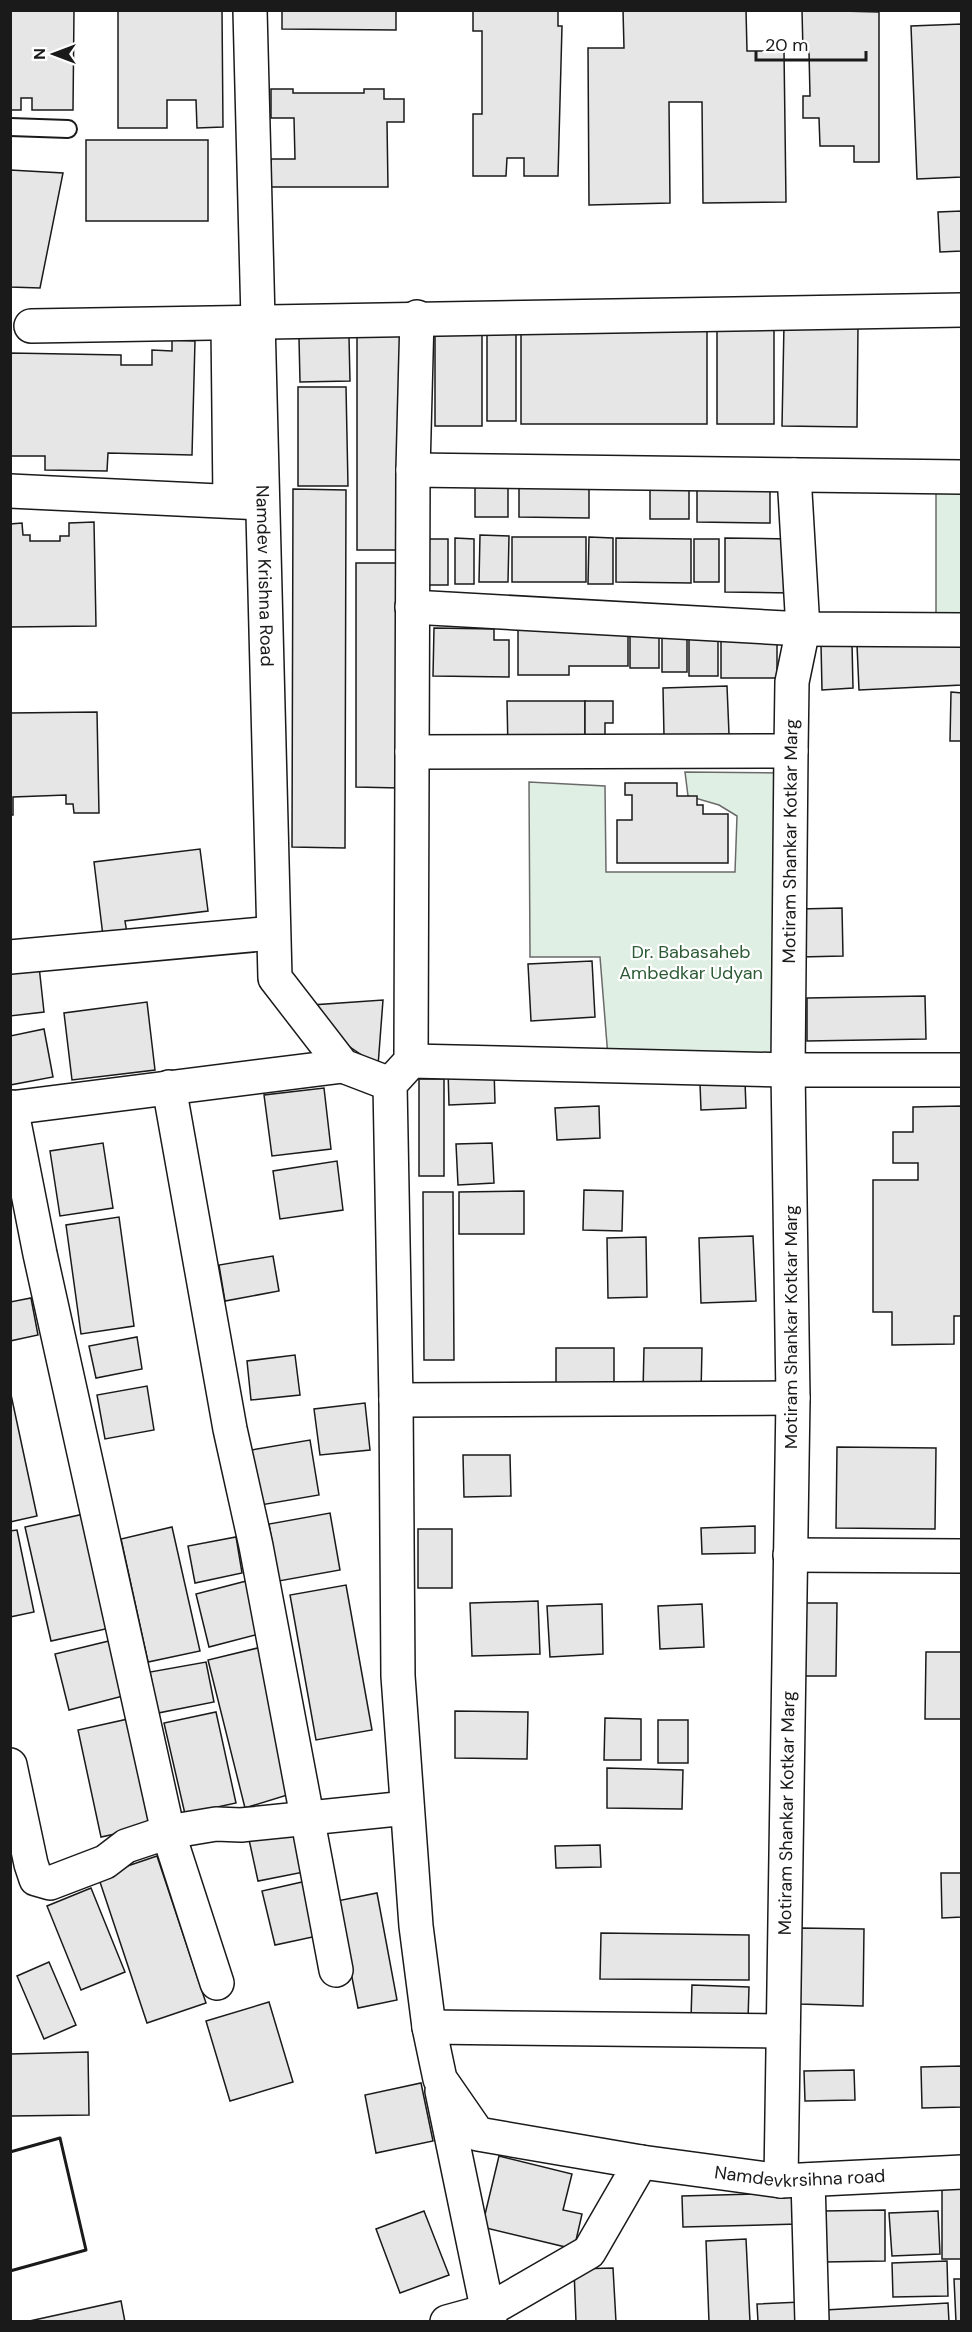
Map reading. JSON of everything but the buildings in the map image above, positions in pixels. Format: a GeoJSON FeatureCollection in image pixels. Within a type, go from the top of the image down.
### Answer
{"type":"FeatureCollection","features":[{"type":"Feature","properties":{"kind":"street","name":"Namdev Krishna Road"},"geometry":{"type":"LineString","coordinates":[[250,10],[244,324],[262,503],[275,978],[344,1066]]}},
{"type":"Feature","properties":{"kind":"street"},"geometry":{"type":"LineString","coordinates":[[31,326],[244,324],[417,317],[962,310]]}},
{"type":"Feature","properties":{"kind":"street"},"geometry":{"type":"LineString","coordinates":[[417,317],[413,470],[412,752],[401,1072],[396,1400],[398,1676],[416,1926],[429,2026],[489,2316]]}},
{"type":"Feature","properties":{"kind":"street"},"geometry":{"type":"LineString","coordinates":[[230,501],[244,324]]}},
{"type":"Feature","properties":{"kind":"street"},"geometry":{"type":"LineString","coordinates":[[413,470],[962,477]]}},
{"type":"Feature","properties":{"kind":"street","name":"Motiram Shankar Kotkar Marg"},"geometry":{"type":"LineString","coordinates":[[794,475],[803,629],[792,682],[791,752],[788,1070],[793,1398],[783,2031],[794,2180],[812,2322]]}},
{"type":"Feature","properties":{"kind":"street"},"geometry":{"type":"LineString","coordinates":[[10,491],[262,503]]}},
{"type":"Feature","properties":{"kind":"street"},"geometry":{"type":"LineString","coordinates":[[412,607],[803,629],[962,630]]}},
{"type":"Feature","properties":{"kind":"street"},"geometry":{"type":"LineString","coordinates":[[412,752],[791,752]]}},
{"type":"Feature","properties":{"kind":"street"},"geometry":{"type":"LineString","coordinates":[[10,957],[273,933]]}},
{"type":"Feature","properties":{"kind":"street"},"geometry":{"type":"LineString","coordinates":[[217,1983],[168,1832],[40,1254],[11,1108],[344,1066],[401,1072],[962,1070]]}},
{"type":"Feature","properties":{"kind":"street"},"geometry":{"type":"LineString","coordinates":[[169,1087],[230,1429],[256,1546],[336,1970]]}},
{"type":"Feature","properties":{"kind":"street"},"geometry":{"type":"LineString","coordinates":[[396,1400],[793,1398]]}},
{"type":"Feature","properties":{"kind":"street"},"geometry":{"type":"LineString","coordinates":[[790,1555],[962,1556]]}},
{"type":"Feature","properties":{"kind":"street"},"geometry":{"type":"LineString","coordinates":[[10,1765],[36,1879],[50,1883],[105,1862],[126,1846],[168,1832],[216,1824],[241,1825],[407,1808]]}},
{"type":"Feature","properties":{"kind":"street"},"geometry":{"type":"LineString","coordinates":[[429,2026],[783,2031]]}},
{"type":"Feature","properties":{"kind":"street","name":"Namdevkrsihna road"},"geometry":{"type":"LineString","coordinates":[[440,2079],[478,2134],[641,2162],[794,2180],[962,2172]]}},
{"type":"Feature","properties":{"kind":"street"},"geometry":{"type":"LineString","coordinates":[[447,2322],[489,2316],[590,2252],[641,2162]]}},
{"type":"Feature","properties":{"kind":"lane"},"geometry":{"type":"LineString","coordinates":[[10,127],[68,129]]}},
{"type":"Feature","properties":{"kind":"green space"},"geometry":{"type":"Polygon","coordinates":[[[961,489],[961,620],[936,620],[936,490],[961,489]]]}},
{"type":"Feature","properties":{"kind":"green space","name":"Dr. Babasaheb Ambedkar Udyan"},"geometry":{"type":"Polygon","coordinates":[[[685,772],[783,773],[780,1061],[608,1057],[600,957],[530,957],[529,782],[605,786],[606,872],[735,872],[737,816],[719,805],[688,796],[685,772]]]}},
{"type":"Feature","properties":{"kind":"wall"},"geometry":{"type":"LineString","coordinates":[[10,2152],[60,2138],[86,2250],[10,2271]]}}]}
